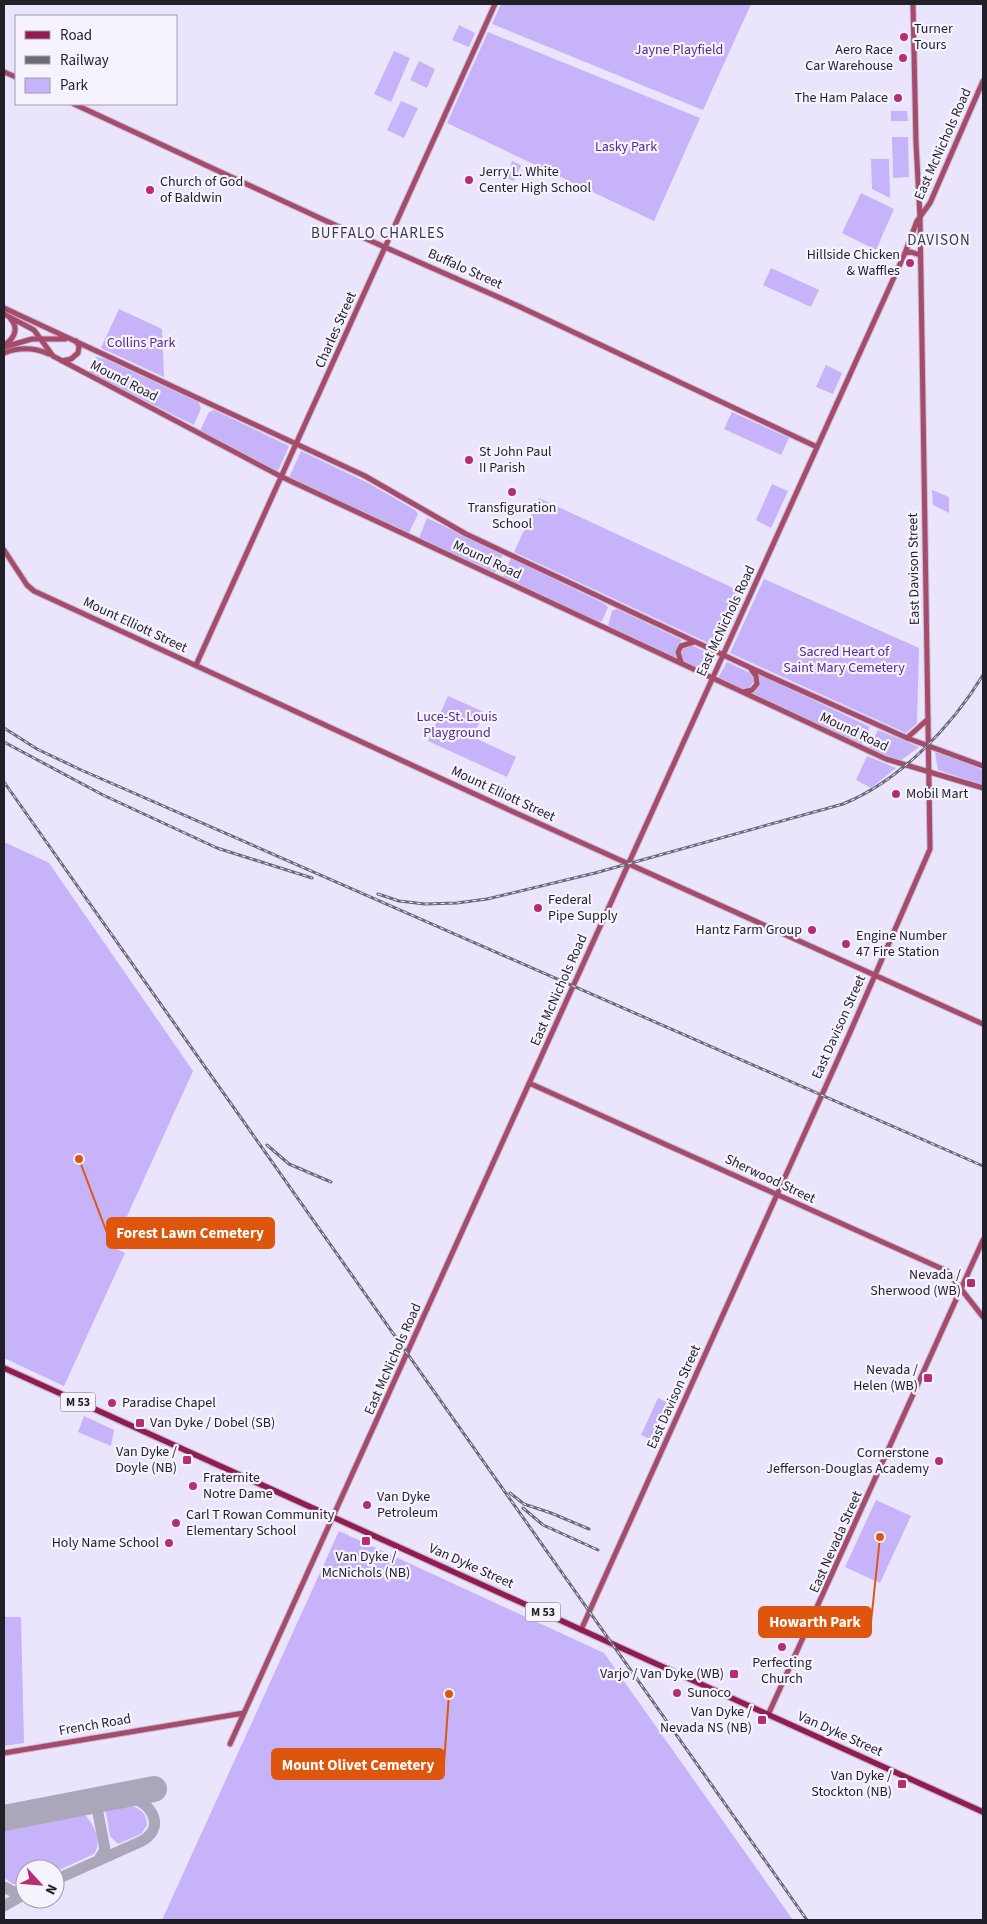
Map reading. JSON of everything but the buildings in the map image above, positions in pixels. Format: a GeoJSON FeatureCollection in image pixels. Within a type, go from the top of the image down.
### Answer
{"type":"FeatureCollection","features":[{"type":"Feature","properties":{"kind":"main road","name":"Charles Street"},"geometry":{"type":"LineString","coordinates":[[196,665],[495,4]]}},
{"type":"Feature","properties":{"kind":"main road","name":"East Davison Street"},"geometry":{"type":"LineString","coordinates":[[581,1630],[930,849],[920,217],[916,143],[913,4]]}},
{"type":"Feature","properties":{"kind":"main road","name":"East McNichols Road"},"geometry":{"type":"LineString","coordinates":[[230,1744],[239,1717],[244,1713],[334,1518],[722,654],[920,217],[930,202],[983,81]]}},
{"type":"Feature","properties":{"kind":"main road","name":"Buffalo Street"},"geometry":{"type":"LineString","coordinates":[[76,105],[157,142],[170,150],[516,305],[817,446]]}},
{"type":"Feature","properties":{"kind":"main road"},"geometry":{"type":"LineString","coordinates":[[905,253],[911,252],[920,255]]}},
{"type":"Feature","properties":{"kind":"main road","name":"Mound Road"},"geometry":{"type":"LineString","coordinates":[[4,308],[365,476],[466,534],[751,668],[907,738],[983,766]]}},
{"type":"Feature","properties":{"kind":"main road"},"geometry":{"type":"LineString","coordinates":[[4,346],[13,339],[15,332],[14,323],[6,315]]}},
{"type":"Feature","properties":{"kind":"main road","name":"Mound Road"},"geometry":{"type":"LineString","coordinates":[[6,315],[32,327],[42,338],[47,350],[62,361],[282,477],[886,759],[983,788]]}},
{"type":"Feature","properties":{"kind":"main road"},"geometry":{"type":"LineString","coordinates":[[4,346],[42,338],[60,338],[75,341],[79,346],[78,353],[71,359],[62,361]]}},
{"type":"Feature","properties":{"kind":"main road"},"geometry":{"type":"LineString","coordinates":[[4,353],[24,349],[40,350],[54,356]]}},
{"type":"Feature","properties":{"kind":"main road","name":"Mount Elliott Street"},"geometry":{"type":"LineString","coordinates":[[4,550],[20,575],[34,591],[628,864],[983,1024]]}},
{"type":"Feature","properties":{"kind":"main road"},"geometry":{"type":"LineString","coordinates":[[683,664],[679,657],[681,646],[688,642],[697,642]]}},
{"type":"Feature","properties":{"kind":"main road"},"geometry":{"type":"LineString","coordinates":[[742,692],[752,690],[757,684],[756,676],[751,668]]}},
{"type":"Feature","properties":{"kind":"main road"},"geometry":{"type":"LineString","coordinates":[[907,738],[928,719]]}},
{"type":"Feature","properties":{"kind":"main road","name":"Sherwood Street"},"geometry":{"type":"LineString","coordinates":[[529,1083],[947,1271],[983,1317]]}},
{"type":"Feature","properties":{"kind":"main road","name":"East Nevada Street"},"geometry":{"type":"LineString","coordinates":[[768,1715],[983,1240]]}},
{"type":"Feature","properties":{"kind":"main road","name":"Van Dyke Street"},"geometry":{"type":"LineString","coordinates":[[4,1368],[983,1812]]}},
{"type":"Feature","properties":{"kind":"main road","name":"French Road"},"geometry":{"type":"LineString","coordinates":[[4,1753],[190,1721],[239,1717]]}},
{"type":"Feature","properties":{"kind":"green space","name":"Jayne Playfield"},"geometry":{"type":"Polygon","coordinates":[[[501,4],[751,4],[703,110],[492,24],[501,4]]]}},
{"type":"Feature","properties":{"kind":"green space"},"geometry":{"type":"Polygon","coordinates":[[[459,25],[475,33],[469,47],[452,40],[459,25]]]}},
{"type":"Feature","properties":{"kind":"green space","name":"Lasky Park"},"geometry":{"type":"Polygon","coordinates":[[[488,32],[700,118],[654,221],[447,123],[488,32]]]}},
{"type":"Feature","properties":{"kind":"green space"},"geometry":{"type":"Polygon","coordinates":[[[394,51],[410,58],[391,102],[374,94],[394,51]]]}},
{"type":"Feature","properties":{"kind":"green space"},"geometry":{"type":"Polygon","coordinates":[[[419,61],[435,69],[427,88],[410,80],[419,61]]]}},
{"type":"Feature","properties":{"kind":"green space"},"geometry":{"type":"Polygon","coordinates":[[[401,101],[418,108],[404,138],[387,130],[401,101]]]}},
{"type":"Feature","properties":{"kind":"green space"},"geometry":{"type":"Polygon","coordinates":[[[891,111],[907,111],[908,121],[891,121],[891,111]]]}},
{"type":"Feature","properties":{"kind":"green space"},"geometry":{"type":"Polygon","coordinates":[[[892,137],[908,137],[909,177],[893,178],[892,137]]]}},
{"type":"Feature","properties":{"kind":"green space"},"geometry":{"type":"Polygon","coordinates":[[[871,159],[889,159],[890,198],[872,189],[871,159]]]}},
{"type":"Feature","properties":{"kind":"green space"},"geometry":{"type":"Polygon","coordinates":[[[512,161],[521,165],[514,181],[507,178],[512,161]]]}},
{"type":"Feature","properties":{"kind":"green space"},"geometry":{"type":"Polygon","coordinates":[[[861,193],[894,209],[876,250],[842,233],[861,193]]]}},
{"type":"Feature","properties":{"kind":"green space"},"geometry":{"type":"Polygon","coordinates":[[[771,268],[819,290],[811,307],[763,285],[771,268]]]}},
{"type":"Feature","properties":{"kind":"green space","name":"Collins Park"},"geometry":{"type":"Polygon","coordinates":[[[119,309],[162,329],[164,377],[101,348],[119,309]]]}},
{"type":"Feature","properties":{"kind":"green space"},"geometry":{"type":"Polygon","coordinates":[[[96,357],[105,359],[198,402],[201,408],[194,425],[91,374],[89,371],[96,357]]]}},
{"type":"Feature","properties":{"kind":"green space"},"geometry":{"type":"Polygon","coordinates":[[[826,365],[842,373],[833,394],[816,387],[826,365]]]}},
{"type":"Feature","properties":{"kind":"green space"},"geometry":{"type":"Polygon","coordinates":[[[214,410],[289,446],[278,471],[200,431],[209,412],[214,410]]]}},
{"type":"Feature","properties":{"kind":"green space"},"geometry":{"type":"Polygon","coordinates":[[[732,412],[789,438],[781,455],[724,429],[732,412]]]}},
{"type":"Feature","properties":{"kind":"green space"},"geometry":{"type":"Polygon","coordinates":[[[301,451],[368,483],[415,510],[418,514],[409,533],[289,478],[301,451]]]}},
{"type":"Feature","properties":{"kind":"green space"},"geometry":{"type":"Polygon","coordinates":[[[772,484],[788,491],[771,528],[756,520],[772,484]]]}},
{"type":"Feature","properties":{"kind":"green space"},"geometry":{"type":"Polygon","coordinates":[[[932,490],[949,497],[949,513],[933,505],[932,490]]]}},
{"type":"Feature","properties":{"kind":"green space"},"geometry":{"type":"Polygon","coordinates":[[[539,498],[744,593],[719,648],[514,552],[539,498]]]}},
{"type":"Feature","properties":{"kind":"green space"},"geometry":{"type":"Polygon","coordinates":[[[427,518],[503,554],[495,573],[419,538],[427,518]]]}},
{"type":"Feature","properties":{"kind":"green space"},"geometry":{"type":"Polygon","coordinates":[[[511,558],[605,604],[608,607],[602,621],[598,622],[503,577],[511,558]]]}},
{"type":"Feature","properties":{"kind":"green space","name":"Sacred Heart of Saint Mary Cemetery"},"geometry":{"type":"Polygon","coordinates":[[[764,579],[919,648],[917,723],[906,733],[730,653],[764,579]]]}},
{"type":"Feature","properties":{"kind":"green space"},"geometry":{"type":"Polygon","coordinates":[[[617,609],[682,640],[676,650],[676,659],[608,626],[612,611],[617,609]]]}},
{"type":"Feature","properties":{"kind":"green space"},"geometry":{"type":"Polygon","coordinates":[[[686,645],[691,645],[715,656],[708,673],[683,662],[680,651],[686,645]]]}},
{"type":"Feature","properties":{"kind":"green space"},"geometry":{"type":"Polygon","coordinates":[[[727,662],[752,674],[754,681],[748,689],[741,689],[718,678],[727,662]]]}},
{"type":"Feature","properties":{"kind":"green space"},"geometry":{"type":"Polygon","coordinates":[[[761,675],[870,727],[862,744],[845,739],[753,694],[759,682],[758,676],[761,675]]]}},
{"type":"Feature","properties":{"kind":"green space","name":"Luce-St. Louis Playground"},"geometry":{"type":"Polygon","coordinates":[[[448,696],[484,712],[473,737],[516,757],[507,777],[428,741],[448,696]]]}},
{"type":"Feature","properties":{"kind":"green space"},"geometry":{"type":"Polygon","coordinates":[[[878,730],[919,747],[900,761],[869,748],[878,730]]]}},
{"type":"Feature","properties":{"kind":"green space"},"geometry":{"type":"Polygon","coordinates":[[[939,752],[983,770],[983,785],[938,770],[935,753],[939,752]]]}},
{"type":"Feature","properties":{"kind":"green space"},"geometry":{"type":"Polygon","coordinates":[[[867,756],[896,768],[871,788],[856,780],[867,756]]]}},
{"type":"Feature","properties":{"kind":"green space"},"geometry":{"type":"Polygon","coordinates":[[[4,842],[49,863],[193,1071],[113,1247],[125,1253],[64,1386],[4,1358],[4,842]]]}},
{"type":"Feature","properties":{"kind":"green space"},"geometry":{"type":"Polygon","coordinates":[[[658,1398],[675,1406],[658,1443],[641,1435],[658,1398]]]}},
{"type":"Feature","properties":{"kind":"green space"},"geometry":{"type":"Polygon","coordinates":[[[84,1416],[114,1430],[111,1446],[78,1432],[84,1416]]]}},
{"type":"Feature","properties":{"kind":"green space"},"geometry":{"type":"Polygon","coordinates":[[[876,1500],[911,1516],[880,1583],[845,1567],[876,1500]]]}},
{"type":"Feature","properties":{"kind":"green space"},"geometry":{"type":"Polygon","coordinates":[[[339,1531],[604,1653],[793,1920],[162,1920],[339,1531]]]}},
{"type":"Feature","properties":{"kind":"green space"},"geometry":{"type":"Polygon","coordinates":[[[4,1617],[21,1617],[24,1743],[4,1746],[4,1617]]]}},
{"type":"Feature","properties":{"kind":"green space"},"geometry":{"type":"Polygon","coordinates":[[[124,1804],[143,1812],[147,1825],[141,1834],[118,1844],[110,1836],[105,1807],[124,1804]]]}},
{"type":"Feature","properties":{"kind":"green space"},"geometry":{"type":"Polygon","coordinates":[[[69,1814],[86,1816],[96,1835],[96,1850],[94,1854],[65,1867],[65,1859],[15,1859],[15,1884],[13,1884],[4,1878],[4,1826],[69,1814]]]}},
{"type":"Feature","properties":{"kind":"taxiway"},"geometry":{"type":"LineString","coordinates":[[65,1876],[142,1841],[150,1834],[154,1827],[154,1819],[151,1812],[138,1800],[120,1796]]}},
{"type":"Feature","properties":{"kind":"taxiway"},"geometry":{"type":"LineString","coordinates":[[83,1803],[95,1806],[98,1813],[105,1850],[98,1861]]}},
{"type":"Feature","properties":{"kind":"taxiway"},"geometry":{"type":"LineString","coordinates":[[4,1887],[15,1892]]}},
{"type":"Feature","properties":{"kind":"taxiway"},"geometry":{"type":"LineString","coordinates":[[4,1906],[15,1900]]}},
{"type":"Feature","properties":{"kind":"runway"},"geometry":{"type":"LineString","coordinates":[[4,1818],[154,1789]]}},
{"type":"Feature","properties":{"kind":"railway"},"geometry":{"type":"LineString","coordinates":[[378,894],[399,901],[425,904],[457,903],[487,899],[595,873],[843,804],[885,781],[923,750],[956,713],[983,675]]}},
{"type":"Feature","properties":{"kind":"railway"},"geometry":{"type":"LineString","coordinates":[[4,728],[37,749],[79,769],[983,1166]]}},
{"type":"Feature","properties":{"kind":"railway"},"geometry":{"type":"LineString","coordinates":[[4,742],[103,795],[217,848],[312,878]]}},
{"type":"Feature","properties":{"kind":"railway"},"geometry":{"type":"LineString","coordinates":[[4,782],[807,1920]]}},
{"type":"Feature","properties":{"kind":"railway"},"geometry":{"type":"LineString","coordinates":[[267,1145],[289,1164],[331,1182]]}},
{"type":"Feature","properties":{"kind":"railway"},"geometry":{"type":"LineString","coordinates":[[510,1493],[524,1504],[589,1529]]}},
{"type":"Feature","properties":{"kind":"railway"},"geometry":{"type":"LineString","coordinates":[[523,1508],[543,1525],[598,1550]]}},
{"type":"Feature","properties":{"kind":"place","name":"Turner Tours"},"geometry":{"type":"Point","coordinates":[904,37]}},
{"type":"Feature","properties":{"kind":"place","name":"Aero Race Car Warehouse"},"geometry":{"type":"Point","coordinates":[903,58]}},
{"type":"Feature","properties":{"kind":"place","name":"The Ham Palace"},"geometry":{"type":"Point","coordinates":[898,98]}},
{"type":"Feature","properties":{"kind":"place","name":"Jerry L. White Center High School"},"geometry":{"type":"Point","coordinates":[469,180]}},
{"type":"Feature","properties":{"kind":"place","name":"Church of God of Baldwin"},"geometry":{"type":"Point","coordinates":[150,190]}},
{"type":"Feature","properties":{"kind":"place","name":"Hillside Chicken & Waffles"},"geometry":{"type":"Point","coordinates":[910,263]}},
{"type":"Feature","properties":{"kind":"place","name":"St John Paul II Parish"},"geometry":{"type":"Point","coordinates":[469,460]}},
{"type":"Feature","properties":{"kind":"place","name":"Transfiguration School"},"geometry":{"type":"Point","coordinates":[512,492]}},
{"type":"Feature","properties":{"kind":"place","name":"Mobil Mart"},"geometry":{"type":"Point","coordinates":[896,794]}},
{"type":"Feature","properties":{"kind":"place","name":"Federal Pipe Supply"},"geometry":{"type":"Point","coordinates":[538,908]}},
{"type":"Feature","properties":{"kind":"place","name":"Hantz Farm Group"},"geometry":{"type":"Point","coordinates":[812,930]}},
{"type":"Feature","properties":{"kind":"place","name":"Engine Number 47 Fire Station"},"geometry":{"type":"Point","coordinates":[846,944]}},
{"type":"Feature","properties":{"kind":"place","name":"Forest Lawn Cemetery"},"geometry":{"type":"Point","coordinates":[79,1159]}},
{"type":"Feature","properties":{"kind":"place","name":"Nevada / Sherwood (WB)"},"geometry":{"type":"Point","coordinates":[971,1283]}},
{"type":"Feature","properties":{"kind":"place","name":"Nevada / Helen (WB)"},"geometry":{"type":"Point","coordinates":[928,1378]}},
{"type":"Feature","properties":{"kind":"place","name":"Paradise Chapel"},"geometry":{"type":"Point","coordinates":[112,1403]}},
{"type":"Feature","properties":{"kind":"place","name":"Van Dyke / Dobel (SB)"},"geometry":{"type":"Point","coordinates":[140,1423]}},
{"type":"Feature","properties":{"kind":"place","name":"Van Dyke / Doyle (NB)"},"geometry":{"type":"Point","coordinates":[187,1460]}},
{"type":"Feature","properties":{"kind":"place","name":"Cornerstone Jefferson-Douglas Academy"},"geometry":{"type":"Point","coordinates":[939,1461]}},
{"type":"Feature","properties":{"kind":"place","name":"Fraternite Notre Dame"},"geometry":{"type":"Point","coordinates":[193,1486]}},
{"type":"Feature","properties":{"kind":"place","name":"Van Dyke Petroleum"},"geometry":{"type":"Point","coordinates":[367,1505]}},
{"type":"Feature","properties":{"kind":"place","name":"Carl T Rowan Community Elementary School"},"geometry":{"type":"Point","coordinates":[176,1523]}},
{"type":"Feature","properties":{"kind":"place","name":"Howarth Park"},"geometry":{"type":"Point","coordinates":[880,1537]}},
{"type":"Feature","properties":{"kind":"place","name":"Van Dyke / McNichols (NB)"},"geometry":{"type":"Point","coordinates":[366,1541]}},
{"type":"Feature","properties":{"kind":"place","name":"Holy Name School"},"geometry":{"type":"Point","coordinates":[169,1543]}},
{"type":"Feature","properties":{"kind":"place","name":"Perfecting Church"},"geometry":{"type":"Point","coordinates":[782,1647]}},
{"type":"Feature","properties":{"kind":"place","name":"Varjo / Van Dyke (WB)"},"geometry":{"type":"Point","coordinates":[734,1674]}},
{"type":"Feature","properties":{"kind":"place","name":"Sunoco"},"geometry":{"type":"Point","coordinates":[677,1693]}},
{"type":"Feature","properties":{"kind":"place","name":"Mount Olivet Cemetery"},"geometry":{"type":"Point","coordinates":[449,1694]}},
{"type":"Feature","properties":{"kind":"place","name":"Van Dyke / Nevada NS (NB)"},"geometry":{"type":"Point","coordinates":[762,1720]}},
{"type":"Feature","properties":{"kind":"place","name":"Van Dyke / Stockton (NB)"},"geometry":{"type":"Point","coordinates":[902,1784]}},
{"type":"Feature","properties":{"kind":"district","name":"BUFFALO CHARLES"},"geometry":{"type":"Point","coordinates":[378,233]}},
{"type":"Feature","properties":{"kind":"district","name":"DAVISON"},"geometry":{"type":"Point","coordinates":[939,240]}}]}
